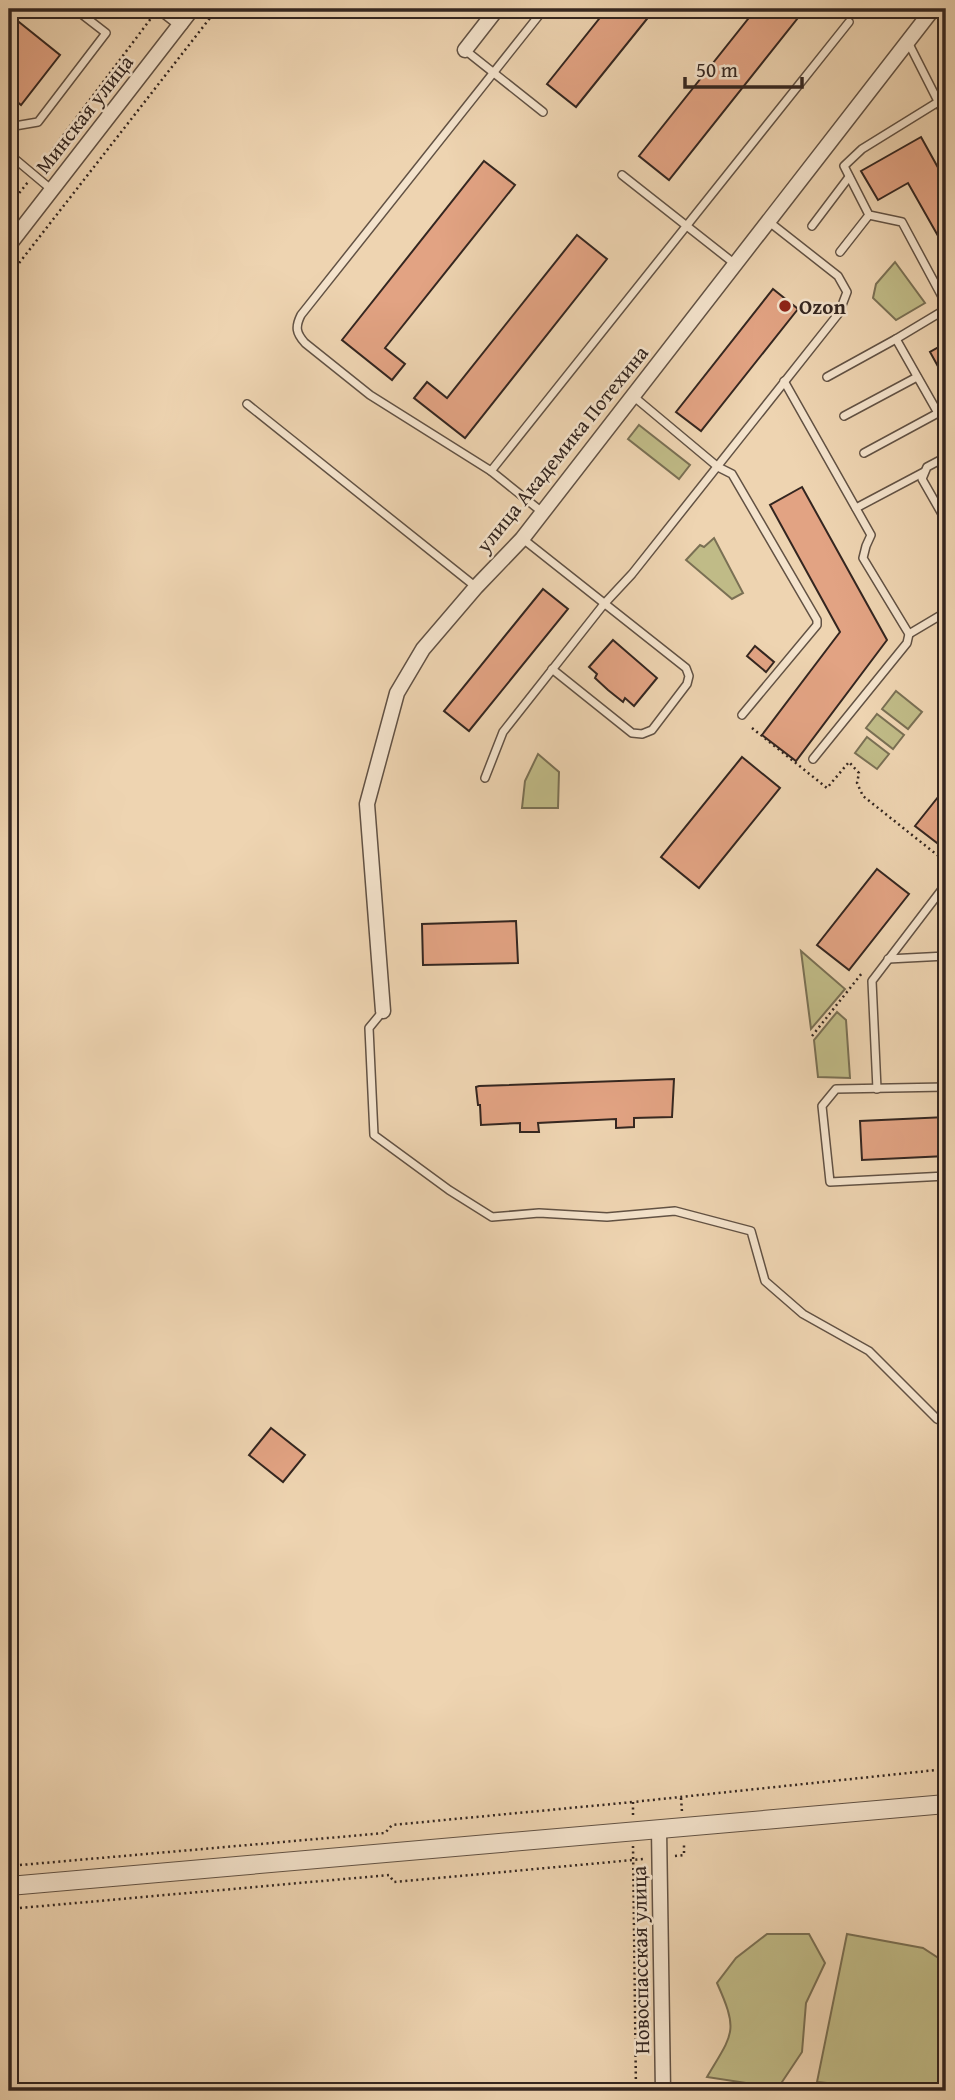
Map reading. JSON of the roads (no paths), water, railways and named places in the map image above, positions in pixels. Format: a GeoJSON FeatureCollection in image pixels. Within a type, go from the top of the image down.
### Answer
{"type":"FeatureCollection","features":[{"type":"Feature","properties":{"kind":"street"},"geometry":{"type":"LineString","coordinates":[[161,9],[181,23]]}},
{"type":"Feature","properties":{"kind":"street","name":"Минская улица"},"geometry":{"type":"LineString","coordinates":[[9,245],[192,9]]}},
{"type":"Feature","properties":{"kind":"street"},"geometry":{"type":"LineString","coordinates":[[465,50],[497,9]]}},
{"type":"Feature","properties":{"kind":"street","name":"улица Академика Потехина"},"geometry":{"type":"LineString","coordinates":[[383,1011],[367,804],[397,693],[423,649],[522,539],[933,9]]}},
{"type":"Feature","properties":{"kind":"street"},"geometry":{"type":"LineString","coordinates":[[9,1886],[946,1804]]}},
{"type":"Feature","properties":{"kind":"street","name":"Новоспасская улица"},"geometry":{"type":"LineString","coordinates":[[659,1829],[663,2091]]}},
{"type":"Feature","properties":{"kind":"lane"},"geometry":{"type":"LineString","coordinates":[[9,127],[38,122],[106,33],[75,9]]}},
{"type":"Feature","properties":{"kind":"lane"},"geometry":{"type":"LineString","coordinates":[[542,513],[491,471],[370,395],[305,344],[298,335],[296,324],[544,9]]}},
{"type":"Feature","properties":{"kind":"lane"},"geometry":{"type":"LineString","coordinates":[[491,471],[849,22]]}},
{"type":"Feature","properties":{"kind":"lane"},"geometry":{"type":"LineString","coordinates":[[908,42],[946,117]]}},
{"type":"Feature","properties":{"kind":"lane"},"geometry":{"type":"LineString","coordinates":[[465,50],[543,112]]}},
{"type":"Feature","properties":{"kind":"lane"},"geometry":{"type":"LineString","coordinates":[[869,215],[844,166],[862,149],[938,102]]}},
{"type":"Feature","properties":{"kind":"lane"},"geometry":{"type":"LineString","coordinates":[[9,154],[52,190]]}},
{"type":"Feature","properties":{"kind":"lane"},"geometry":{"type":"LineString","coordinates":[[622,175],[735,265]]}},
{"type":"Feature","properties":{"kind":"lane"},"geometry":{"type":"LineString","coordinates":[[811,226],[849,177]]}},
{"type":"Feature","properties":{"kind":"lane"},"geometry":{"type":"LineString","coordinates":[[840,252],[869,215]]}},
{"type":"Feature","properties":{"kind":"lane"},"geometry":{"type":"LineString","coordinates":[[827,377],[896,339],[946,306],[902,222],[869,215]]}},
{"type":"Feature","properties":{"kind":"lane"},"geometry":{"type":"LineString","coordinates":[[485,778],[503,732],[839,313],[847,292],[838,276],[768,221]]}},
{"type":"Feature","properties":{"kind":"lane"},"geometry":{"type":"LineString","coordinates":[[896,339],[938,413]]}},
{"type":"Feature","properties":{"kind":"lane"},"geometry":{"type":"LineString","coordinates":[[845,416],[917,377]]}},
{"type":"Feature","properties":{"kind":"lane"},"geometry":{"type":"LineString","coordinates":[[783,381],[871,535],[863,558],[909,634],[907,643],[813,759]]}},
{"type":"Feature","properties":{"kind":"lane"},"geometry":{"type":"LineString","coordinates":[[633,396],[718,467],[732,474],[817,620],[817,625],[742,715]]}},
{"type":"Feature","properties":{"kind":"lane"},"geometry":{"type":"LineString","coordinates":[[247,404],[476,587]]}},
{"type":"Feature","properties":{"kind":"lane"},"geometry":{"type":"LineString","coordinates":[[864,453],[946,408]]}},
{"type":"Feature","properties":{"kind":"lane"},"geometry":{"type":"LineString","coordinates":[[946,457],[927,467],[922,480],[946,521]]}},
{"type":"Feature","properties":{"kind":"lane"},"geometry":{"type":"LineString","coordinates":[[856,508],[924,472]]}},
{"type":"Feature","properties":{"kind":"lane"},"geometry":{"type":"LineString","coordinates":[[522,539],[686,668],[689,676],[687,684],[652,730],[642,734],[632,733],[552,669]]}},
{"type":"Feature","properties":{"kind":"lane"},"geometry":{"type":"LineString","coordinates":[[909,634],[946,612]]}},
{"type":"Feature","properties":{"kind":"lane"},"geometry":{"type":"LineString","coordinates":[[877,1089],[872,981],[946,884]]}},
{"type":"Feature","properties":{"kind":"lane"},"geometry":{"type":"LineString","coordinates":[[888,960],[946,956]]}},
{"type":"Feature","properties":{"kind":"lane"},"geometry":{"type":"LineString","coordinates":[[383,1011],[369,1028],[374,1135],[449,1190],[492,1217],[539,1213],[607,1217],[676,1211],[751,1231],[765,1281],[803,1314],[869,1351],[937,1419],[946,1423]]}},
{"type":"Feature","properties":{"kind":"lane"},"geometry":{"type":"LineString","coordinates":[[946,1087],[836,1089],[822,1106],[830,1182],[946,1175]]}},
{"type":"Feature","properties":{"kind":"place","name":"Ozon"},"geometry":{"type":"Point","coordinates":[785,306]}}]}
